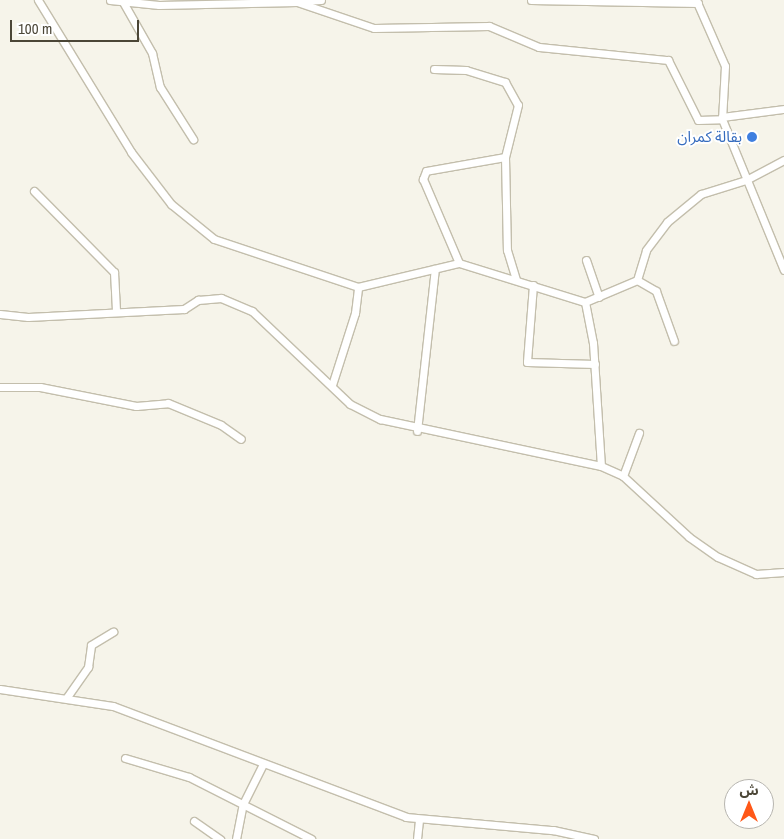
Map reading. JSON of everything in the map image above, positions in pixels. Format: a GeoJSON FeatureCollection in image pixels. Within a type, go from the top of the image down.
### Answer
{"type":"FeatureCollection","features":[{"type":"Feature","properties":{"kind":"street"},"geometry":{"type":"LineString","coordinates":[[38,0],[131,152],[172,204],[214,240],[358,287],[459,263],[516,279],[585,302],[637,280],[646,250],[667,222],[701,194],[746,180],[784,160]]}},
{"type":"Feature","properties":{"kind":"street"},"geometry":{"type":"LineString","coordinates":[[110,0],[123,2],[297,2],[321,0]]}},
{"type":"Feature","properties":{"kind":"street"},"geometry":{"type":"LineString","coordinates":[[531,0],[697,2],[725,66],[722,118],[784,270]]}},
{"type":"Feature","properties":{"kind":"street"},"geometry":{"type":"LineString","coordinates":[[123,2],[152,53],[160,87],[193,139]]}},
{"type":"Feature","properties":{"kind":"street"},"geometry":{"type":"LineString","coordinates":[[297,2],[374,28],[489,26],[538,47],[668,60],[698,120],[784,109]]}},
{"type":"Feature","properties":{"kind":"street"},"geometry":{"type":"LineString","coordinates":[[434,69],[466,70],[505,82],[516,94],[518,104],[505,157],[507,250],[516,279]]}},
{"type":"Feature","properties":{"kind":"street"},"geometry":{"type":"LineString","coordinates":[[459,263],[423,178],[426,171],[505,157]]}},
{"type":"Feature","properties":{"kind":"street"},"geometry":{"type":"LineString","coordinates":[[34,190],[114,272],[116,310]]}},
{"type":"Feature","properties":{"kind":"street"},"geometry":{"type":"LineString","coordinates":[[586,260],[599,297]]}},
{"type":"Feature","properties":{"kind":"street"},"geometry":{"type":"LineString","coordinates":[[417,430],[435,268]]}},
{"type":"Feature","properties":{"kind":"street"},"geometry":{"type":"LineString","coordinates":[[637,280],[656,291],[674,341]]}},
{"type":"Feature","properties":{"kind":"street"},"geometry":{"type":"LineString","coordinates":[[533,285],[527,362],[595,364]]}},
{"type":"Feature","properties":{"kind":"street"},"geometry":{"type":"LineString","coordinates":[[332,385],[355,313],[358,287]]}},
{"type":"Feature","properties":{"kind":"street"},"geometry":{"type":"LineString","coordinates":[[0,314],[28,317],[116,310],[184,309],[198,300],[221,298],[252,311],[350,404],[380,420],[417,430],[601,466],[623,476],[689,538],[718,557],[756,574],[784,572]]}},
{"type":"Feature","properties":{"kind":"street"},"geometry":{"type":"LineString","coordinates":[[585,302],[595,364],[601,466]]}},
{"type":"Feature","properties":{"kind":"street"},"geometry":{"type":"LineString","coordinates":[[0,387],[40,387],[136,406],[168,403],[221,425],[241,439]]}},
{"type":"Feature","properties":{"kind":"street"},"geometry":{"type":"LineString","coordinates":[[623,476],[631,465],[639,432]]}},
{"type":"Feature","properties":{"kind":"street"},"geometry":{"type":"LineString","coordinates":[[67,697],[88,667],[91,645],[113,632]]}},
{"type":"Feature","properties":{"kind":"street"},"geometry":{"type":"LineString","coordinates":[[0,689],[67,697],[113,706],[263,764],[419,818],[553,830],[594,839]]}},
{"type":"Feature","properties":{"kind":"street"},"geometry":{"type":"LineString","coordinates":[[125,758],[189,776],[311,839]]}},
{"type":"Feature","properties":{"kind":"street"},"geometry":{"type":"LineString","coordinates":[[236,839],[243,804],[263,764]]}},
{"type":"Feature","properties":{"kind":"street"},"geometry":{"type":"LineString","coordinates":[[417,839],[419,818]]}},
{"type":"Feature","properties":{"kind":"street"},"geometry":{"type":"LineString","coordinates":[[194,821],[220,839]]}},
{"type":"Feature","properties":{"kind":"place","name":"بقالة كمران"},"geometry":{"type":"Point","coordinates":[752,137]}}]}
